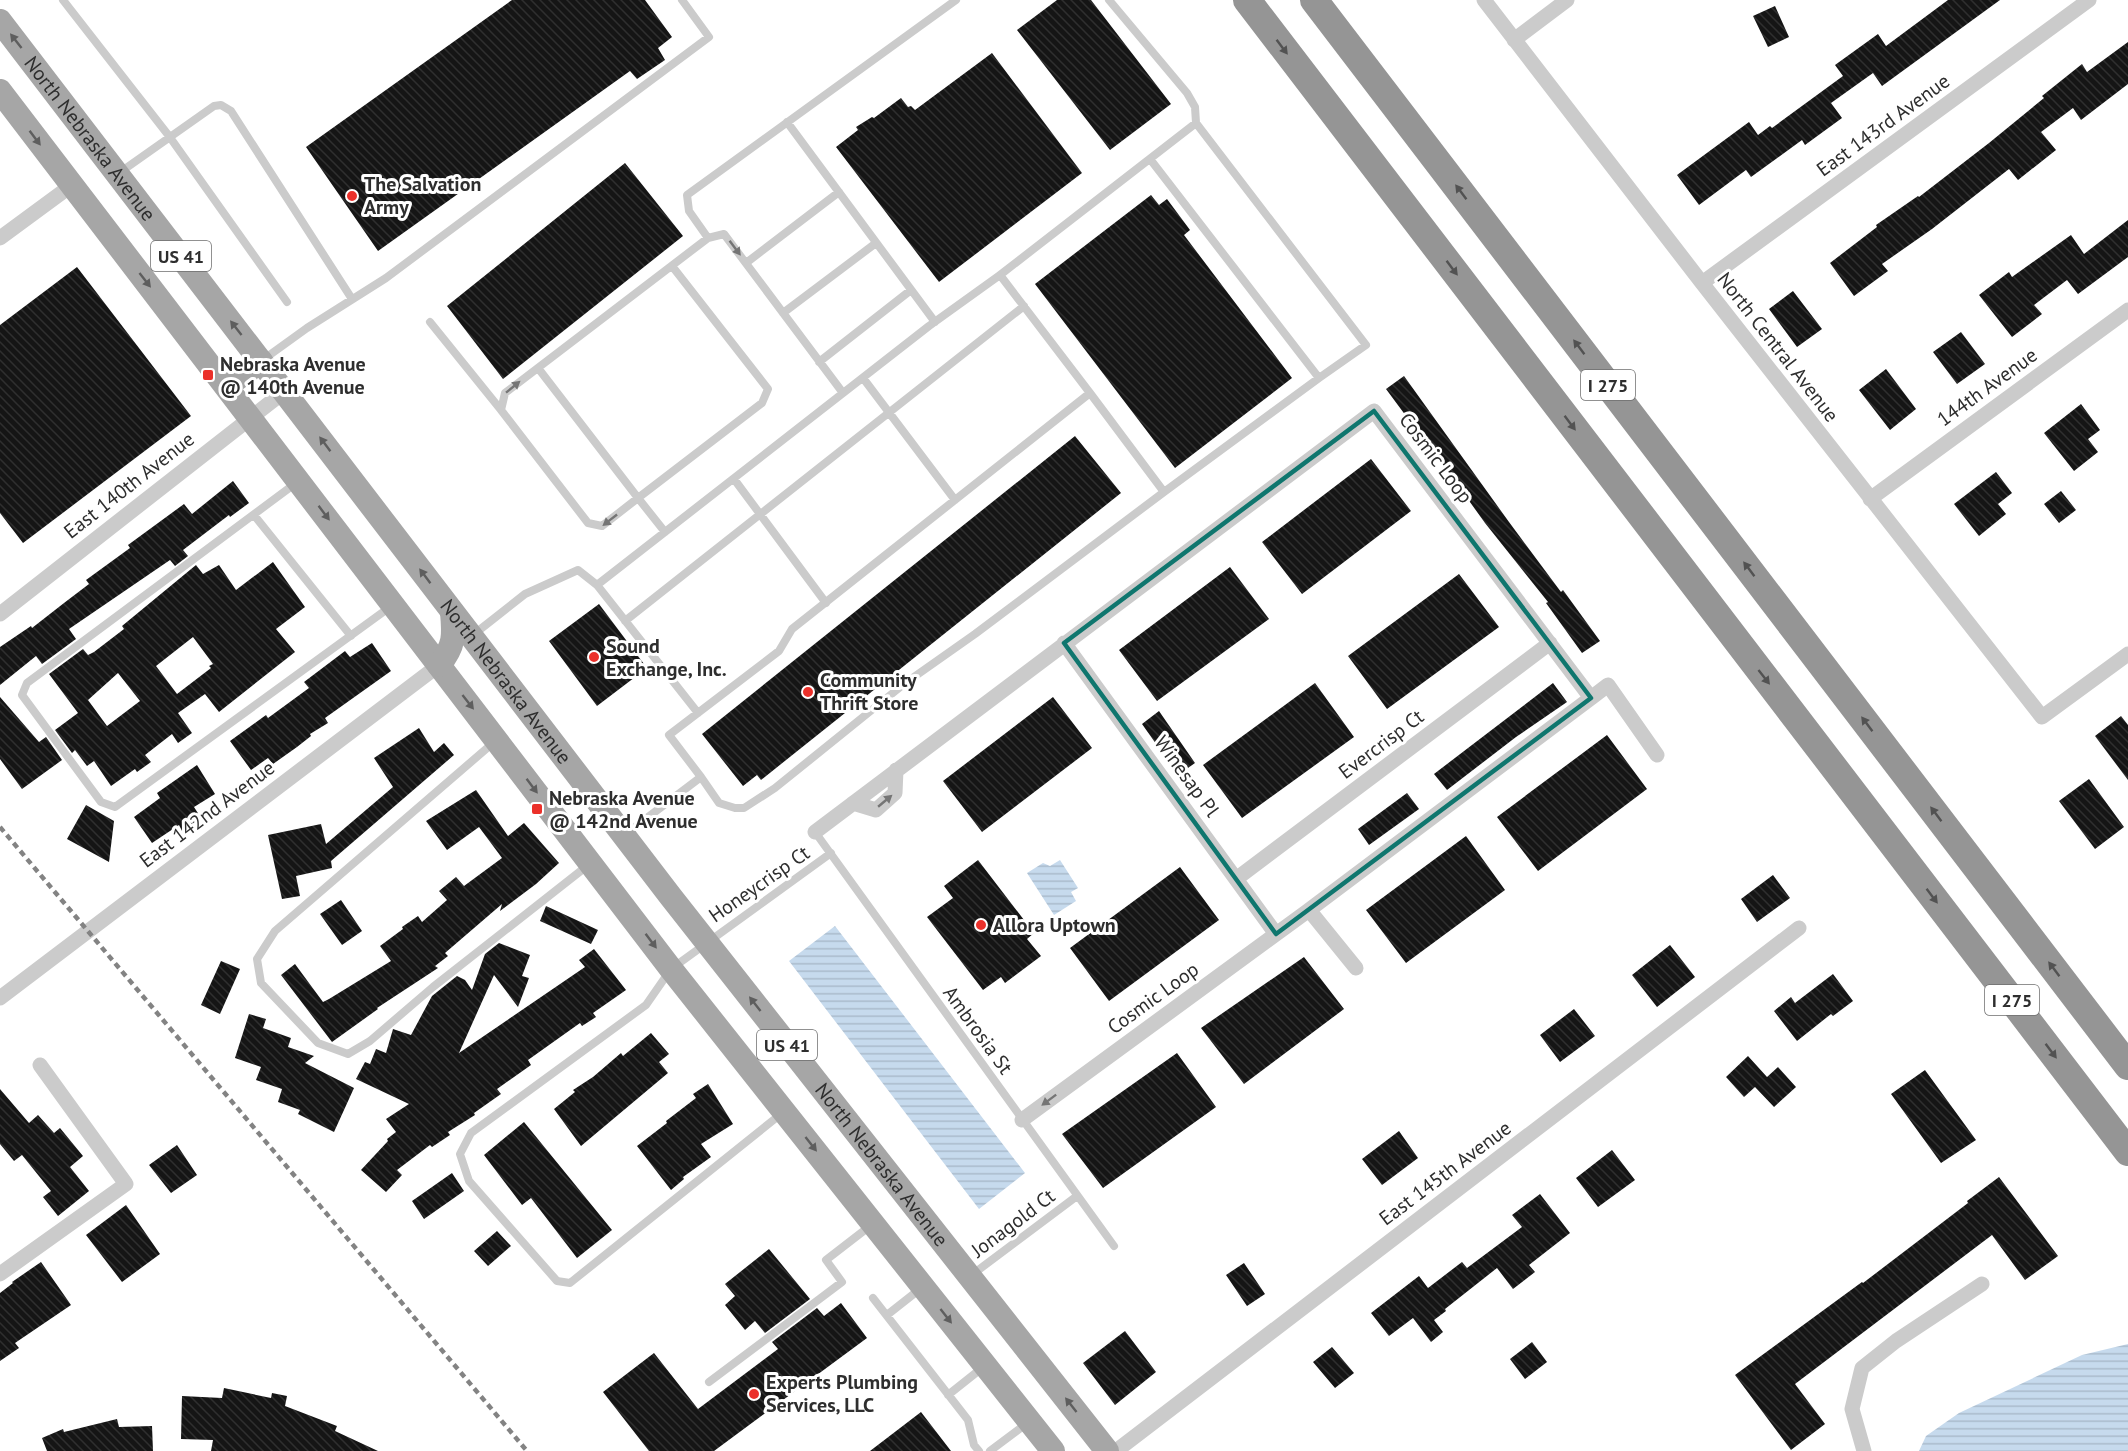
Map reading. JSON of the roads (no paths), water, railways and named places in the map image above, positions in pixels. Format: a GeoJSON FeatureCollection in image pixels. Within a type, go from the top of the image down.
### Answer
{"type":"FeatureCollection","features":[{"type":"Feature","properties":{"kind":"highway","name":"I 275"},"geometry":{"type":"LineString","coordinates":[[1247,0],[2128,1152]]}},
{"type":"Feature","properties":{"kind":"highway","name":"I 275"},"geometry":{"type":"LineString","coordinates":[[1314,0],[2128,1066]]}},
{"type":"Feature","properties":{"kind":"main road","name":"North Nebraska Avenue"},"geometry":{"type":"LineString","coordinates":[[0,21],[706,942],[1107,1451]]}},
{"type":"Feature","properties":{"kind":"main road","name":"US 41"},"geometry":{"type":"LineString","coordinates":[[0,91],[672,969],[1053,1451]]}},
{"type":"Feature","properties":{"kind":"main road"},"geometry":{"type":"LineString","coordinates":[[227,386],[261,361]]}},
{"type":"Feature","properties":{"kind":"main road"},"geometry":{"type":"LineString","coordinates":[[439,665],[448,654],[454,636],[452,612]]}},
{"type":"Feature","properties":{"kind":"street","name":"North Central Avenue"},"geometry":{"type":"LineString","coordinates":[[1484,0],[1870,499],[2042,717],[2128,654]]}},
{"type":"Feature","properties":{"kind":"street"},"geometry":{"type":"LineString","coordinates":[[1514,39],[1567,0]]}},
{"type":"Feature","properties":{"kind":"street","name":"East 143rd Avenue"},"geometry":{"type":"LineString","coordinates":[[1702,283],[2089,0]]}},
{"type":"Feature","properties":{"kind":"street"},"geometry":{"type":"LineString","coordinates":[[0,238],[72,185]]}},
{"type":"Feature","properties":{"kind":"street","name":"144th Avenue"},"geometry":{"type":"LineString","coordinates":[[1870,499],[2128,310]]}},
{"type":"Feature","properties":{"kind":"street","name":"East 140th Avenue"},"geometry":{"type":"LineString","coordinates":[[0,614],[285,391]]}},
{"type":"Feature","properties":{"kind":"street","name":"Cosmic Loop"},"geometry":{"type":"LineString","coordinates":[[815,832],[853,803],[876,810],[895,793],[896,770],[1374,411],[1591,698],[1309,910],[1022,1120]]}},
{"type":"Feature","properties":{"kind":"street","name":"Winesap Pl"},"geometry":{"type":"LineString","coordinates":[[1064,643],[1276,934]]}},
{"type":"Feature","properties":{"kind":"street","name":"Evercrisp Ct"},"geometry":{"type":"LineString","coordinates":[[1236,879],[1550,644]]}},
{"type":"Feature","properties":{"kind":"street","name":"East 142nd Avenue"},"geometry":{"type":"LineString","coordinates":[[0,998],[439,665]]}},
{"type":"Feature","properties":{"kind":"street"},"geometry":{"type":"LineString","coordinates":[[1591,698],[1608,686],[1657,755]]}},
{"type":"Feature","properties":{"kind":"street"},"geometry":{"type":"LineString","coordinates":[[1309,910],[1356,968]]}},
{"type":"Feature","properties":{"kind":"street","name":"East 145th Avenue"},"geometry":{"type":"LineString","coordinates":[[1116,1451],[1799,928]]}},
{"type":"Feature","properties":{"kind":"street"},"geometry":{"type":"LineString","coordinates":[[2,1270],[126,1184],[40,1065]]}},
{"type":"Feature","properties":{"kind":"street"},"geometry":{"type":"LineString","coordinates":[[1863,1451],[1852,1408],[1862,1368],[1896,1341],[1982,1284]]}},
{"type":"Feature","properties":{"kind":"lane"},"geometry":{"type":"LineString","coordinates":[[63,0],[169,136],[287,302]]}},
{"type":"Feature","properties":{"kind":"lane"},"geometry":{"type":"LineString","coordinates":[[261,361],[386,278],[709,37],[682,0]]}},
{"type":"Feature","properties":{"kind":"lane"},"geometry":{"type":"LineString","coordinates":[[708,238],[689,211],[687,195],[956,0]]}},
{"type":"Feature","properties":{"kind":"lane"},"geometry":{"type":"LineString","coordinates":[[1090,393],[792,629],[779,651],[669,735],[719,803],[744,808],[775,788],[904,684],[1366,345],[1196,123],[1195,106],[1187,93],[1109,0]]}},
{"type":"Feature","properties":{"kind":"lane"},"geometry":{"type":"LineString","coordinates":[[118,173],[214,106],[221,105],[231,111],[352,299]]}},
{"type":"Feature","properties":{"kind":"lane"},"geometry":{"type":"LineString","coordinates":[[787,122],[935,322]]}},
{"type":"Feature","properties":{"kind":"lane"},"geometry":{"type":"LineString","coordinates":[[597,585],[935,322],[1196,123]]}},
{"type":"Feature","properties":{"kind":"lane"},"geometry":{"type":"LineString","coordinates":[[1149,159],[1319,378]]}},
{"type":"Feature","properties":{"kind":"lane"},"geometry":{"type":"LineString","coordinates":[[746,263],[839,192]]}},
{"type":"Feature","properties":{"kind":"lane"},"geometry":{"type":"LineString","coordinates":[[501,410],[505,393],[708,238],[724,234],[843,393]]}},
{"type":"Feature","properties":{"kind":"lane"},"geometry":{"type":"LineString","coordinates":[[783,313],[876,243]]}},
{"type":"Feature","properties":{"kind":"lane"},"geometry":{"type":"LineString","coordinates":[[430,322],[588,523],[602,526],[762,403],[768,389],[672,266]]}},
{"type":"Feature","properties":{"kind":"lane"},"geometry":{"type":"LineString","coordinates":[[1000,274],[1164,492]]}},
{"type":"Feature","properties":{"kind":"lane"},"geometry":{"type":"LineString","coordinates":[[819,362],[911,290]]}},
{"type":"Feature","properties":{"kind":"lane"},"geometry":{"type":"LineString","coordinates":[[625,621],[1024,306]]}},
{"type":"Feature","properties":{"kind":"lane"},"geometry":{"type":"LineString","coordinates":[[538,368],[665,532]]}},
{"type":"Feature","properties":{"kind":"lane"},"geometry":{"type":"LineString","coordinates":[[863,378],[955,500]]}},
{"type":"Feature","properties":{"kind":"lane"},"geometry":{"type":"LineString","coordinates":[[734,479],[826,603]]}},
{"type":"Feature","properties":{"kind":"lane"},"geometry":{"type":"LineString","coordinates":[[299,481],[27,682],[22,695],[100,802],[115,807],[394,605]]}},
{"type":"Feature","properties":{"kind":"lane"},"geometry":{"type":"LineString","coordinates":[[254,515],[351,636]]}},
{"type":"Feature","properties":{"kind":"lane"},"geometry":{"type":"LineString","coordinates":[[471,636],[525,594],[578,570],[597,585],[698,713]]}},
{"type":"Feature","properties":{"kind":"lane"},"geometry":{"type":"LineString","coordinates":[[497,740],[274,931],[257,959],[261,983],[318,1043],[348,1054],[370,1041],[591,862]]}},
{"type":"Feature","properties":{"kind":"lane"},"geometry":{"type":"LineString","coordinates":[[624,836],[701,777]]}},
{"type":"Feature","properties":{"kind":"lane","name":"Ambrosia St"},"geometry":{"type":"LineString","coordinates":[[815,832],[1114,1246]]}},
{"type":"Feature","properties":{"kind":"lane","name":"Honeycrisp Ct"},"geometry":{"type":"LineString","coordinates":[[785,1111],[570,1282],[557,1281],[469,1181],[460,1154],[471,1133],[646,1005],[672,969],[831,853]]}},
{"type":"Feature","properties":{"kind":"lane","name":"Jonagold Ct"},"geometry":{"type":"LineString","coordinates":[[970,1277],[1077,1196]]}},
{"type":"Feature","properties":{"kind":"lane"},"geometry":{"type":"LineString","coordinates":[[709,1382],[842,1282],[826,1260],[874,1224]]}},
{"type":"Feature","properties":{"kind":"lane"},"geometry":{"type":"LineString","coordinates":[[887,1316],[923,1286]]}},
{"type":"Feature","properties":{"kind":"lane"},"geometry":{"type":"LineString","coordinates":[[873,1298],[968,1420],[974,1445],[979,1451]]}},
{"type":"Feature","properties":{"kind":"lane"},"geometry":{"type":"LineString","coordinates":[[948,1395],[986,1365]]}},
{"type":"Feature","properties":{"kind":"lane"},"geometry":{"type":"LineString","coordinates":[[990,1451],[1029,1421]]}},
{"type":"Feature","properties":{"kind":"water"},"geometry":{"type":"Polygon","coordinates":[[[1060,860],[1078,888],[1071,892],[1076,901],[1054,915],[1027,873],[1043,863],[1050,866],[1060,860]]]}},
{"type":"Feature","properties":{"kind":"water"},"geometry":{"type":"Polygon","coordinates":[[[835,926],[1025,1173],[979,1209],[789,961],[835,926]]]}},
{"type":"Feature","properties":{"kind":"water"},"geometry":{"type":"Polygon","coordinates":[[[2128,1344],[2128,1451],[1919,1451],[1926,1436],[1959,1413],[2082,1355],[2128,1344]]]}},
{"type":"Feature","properties":{"kind":"railway"},"geometry":{"type":"LineString","coordinates":[[0,827],[527,1451]]}},
{"type":"Feature","properties":{"kind":"place","name":"The Salvation Army"},"geometry":{"type":"Point","coordinates":[352,196]}},
{"type":"Feature","properties":{"kind":"place","name":"Nebraska Avenue @ 140th Avenue"},"geometry":{"type":"Point","coordinates":[208,375]}},
{"type":"Feature","properties":{"kind":"place","name":"Sound Exchange, Inc."},"geometry":{"type":"Point","coordinates":[594,657]}},
{"type":"Feature","properties":{"kind":"place","name":"Community Thrift Store"},"geometry":{"type":"Point","coordinates":[808,692]}},
{"type":"Feature","properties":{"kind":"place","name":"Nebraska Avenue @ 142nd Avenue"},"geometry":{"type":"Point","coordinates":[537,809]}},
{"type":"Feature","properties":{"kind":"place","name":"Allora Uptown"},"geometry":{"type":"Point","coordinates":[981,925]}},
{"type":"Feature","properties":{"kind":"place","name":"Experts Plumbing Services, LLC"},"geometry":{"type":"Point","coordinates":[754,1394]}}]}
